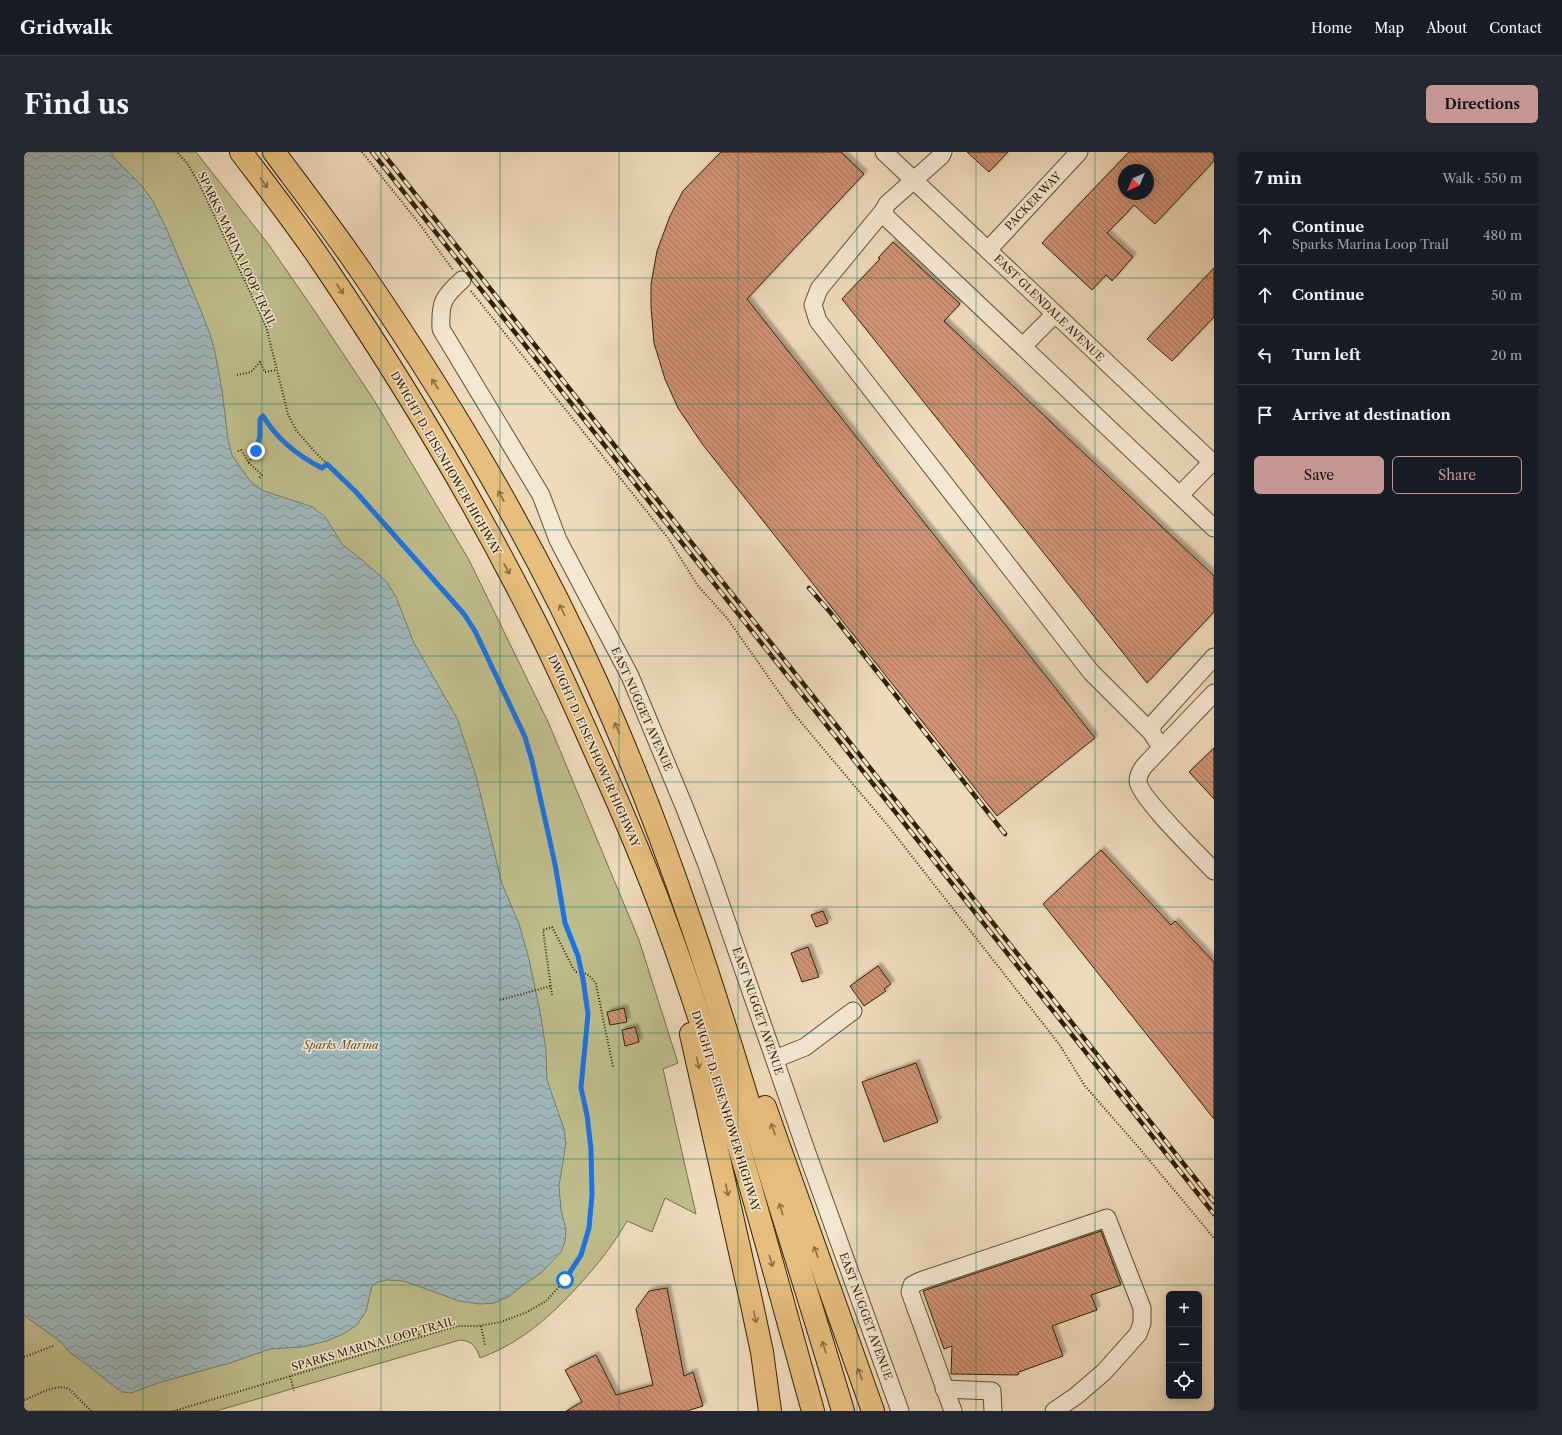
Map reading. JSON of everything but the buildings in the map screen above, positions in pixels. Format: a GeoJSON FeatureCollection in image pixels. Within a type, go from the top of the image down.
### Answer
{"type":"FeatureCollection","features":[{"type":"Feature","properties":{"kind":"highway","name":"DWIGHT D. EISENHOWER HIGHWAY"},"geometry":{"type":"LineString","coordinates":[[241,152],[323,263],[429,432],[483,525],[531,614],[568,689],[622,812],[666,920],[718,1073],[813,1411]]}},
{"type":"Feature","properties":{"kind":"highway"},"geometry":{"type":"LineString","coordinates":[[274,152],[360,269],[446,400],[486,468],[552,589],[596,680],[633,764],[686,908],[726,1027],[843,1411]]}},
{"type":"Feature","properties":{"kind":"highway"},"geometry":{"type":"LineString","coordinates":[[633,764],[666,827],[706,934],[739,1034],[873,1411]]}},
{"type":"Feature","properties":{"kind":"highway"},"geometry":{"type":"LineString","coordinates":[[622,812],[630,858],[677,989],[693,1041],[762,1352],[770,1411]]}},
{"type":"Feature","properties":{"kind":"street","name":"EAST GLENDALE AVENUE"},"geometry":{"type":"LineString","coordinates":[[884,152],[1213,463]]}},
{"type":"Feature","properties":{"kind":"street"},"geometry":{"type":"LineString","coordinates":[[943,152],[941,156],[887,204],[884,210],[819,289],[813,305],[818,321],[1092,672],[1152,733],[1162,747]]}},
{"type":"Feature","properties":{"kind":"street","name":"PACKER WAY"},"geometry":{"type":"LineString","coordinates":[[988,250],[1079,152]]}},
{"type":"Feature","properties":{"kind":"street"},"geometry":{"type":"LineString","coordinates":[[884,210],[886,217],[1214,528]]}},
{"type":"Feature","properties":{"kind":"street","name":"EAST NUGGET AVENUE"},"geometry":{"type":"LineString","coordinates":[[462,280],[448,292],[440,309],[441,329],[541,495],[558,540],[630,676],[710,872],[900,1411]]}},
{"type":"Feature","properties":{"kind":"street"},"geometry":{"type":"LineString","coordinates":[[1023,346],[1055,314]]}},
{"type":"Feature","properties":{"kind":"street"},"geometry":{"type":"LineString","coordinates":[[1180,495],[1213,463]]}},
{"type":"Feature","properties":{"kind":"street"},"geometry":{"type":"LineString","coordinates":[[600,618],[609,602]]}},
{"type":"Feature","properties":{"kind":"street"},"geometry":{"type":"LineString","coordinates":[[1152,733],[1154,723],[1214,657]]}},
{"type":"Feature","properties":{"kind":"street"},"geometry":{"type":"LineString","coordinates":[[1214,693],[1141,770],[1138,781],[1145,796],[1152,805],[1214,871]]}},
{"type":"Feature","properties":{"kind":"street"},"geometry":{"type":"LineString","coordinates":[[775,1059],[805,1047],[853,1011]]}},
{"type":"Feature","properties":{"kind":"street"},"geometry":{"type":"LineString","coordinates":[[953,1411],[910,1292],[912,1285],[1107,1218],[1142,1308],[1142,1323],[1138,1334],[1104,1372],[1076,1396],[1054,1411]]}},
{"type":"Feature","properties":{"kind":"street"},"geometry":{"type":"LineString","coordinates":[[944,1389],[992,1392],[993,1411]]}},
{"type":"Feature","properties":{"kind":"path","name":"SPARKS MARINA LOOP TRAIL"},"geometry":{"type":"LineString","coordinates":[[174,1411],[458,1326],[481,1326],[501,1322],[526,1312],[546,1301],[565,1280],[581,1255],[589,1228],[592,1195],[591,1149],[587,1115],[581,1088],[588,1014],[582,972],[578,956],[565,923],[555,864],[532,761],[525,737],[475,631],[464,614],[356,492],[327,464],[296,430],[288,414],[266,326],[200,185],[187,163],[177,152]]}},
{"type":"Feature","properties":{"kind":"path"},"geometry":{"type":"LineString","coordinates":[[362,152],[418,222],[446,262],[497,322],[668,538],[698,586],[727,618],[795,715],[889,827],[964,922],[1059,1044],[1084,1086],[1214,1238]]}},
{"type":"Feature","properties":{"kind":"path"},"geometry":{"type":"LineString","coordinates":[[237,374],[251,372],[260,362],[265,372],[277,370]]}},
{"type":"Feature","properties":{"kind":"path"},"geometry":{"type":"LineString","coordinates":[[249,463],[256,451],[260,436],[260,419],[263,416],[271,428],[284,442],[322,468],[327,464]]}},
{"type":"Feature","properties":{"kind":"path"},"geometry":{"type":"LineString","coordinates":[[238,451],[241,450],[249,463],[262,475],[259,478]]}},
{"type":"Feature","properties":{"kind":"path"},"geometry":{"type":"LineString","coordinates":[[552,995],[544,930],[552,927],[572,968],[576,972],[582,972],[590,975],[596,984],[612,1067]]}},
{"type":"Feature","properties":{"kind":"path"},"geometry":{"type":"LineString","coordinates":[[500,1000],[551,986]]}},
{"type":"Feature","properties":{"kind":"path"},"geometry":{"type":"LineString","coordinates":[[481,1326],[485,1345]]}},
{"type":"Feature","properties":{"kind":"path"},"geometry":{"type":"LineString","coordinates":[[413,1328],[403,1332],[404,1334],[417,1329],[420,1337]]}},
{"type":"Feature","properties":{"kind":"path"},"geometry":{"type":"LineString","coordinates":[[24,1357],[53,1346]]}},
{"type":"Feature","properties":{"kind":"path"},"geometry":{"type":"LineString","coordinates":[[290,1376],[294,1391]]}},
{"type":"Feature","properties":{"kind":"path"},"geometry":{"type":"LineString","coordinates":[[24,1400],[56,1387],[64,1386],[70,1389],[92,1411]]}},
{"type":"Feature","properties":{"kind":"green space","name":"Sparks Marina"},"geometry":{"type":"Polygon","coordinates":[[[24,152],[196,152],[269,245],[374,400],[469,560],[549,724],[639,940],[678,1063],[663,1069],[696,1214],[665,1198],[652,1232],[627,1221],[617,1238],[599,1261],[558,1307],[546,1318],[509,1345],[480,1358],[471,1343],[460,1340],[216,1411],[24,1411],[24,152]]]}},
{"type":"Feature","properties":{"kind":"water","name":"Sparks Marina"},"geometry":{"type":"Polygon","coordinates":[[[24,152],[111,152],[115,159],[142,186],[153,201],[167,230],[210,334],[222,390],[228,439],[232,455],[251,482],[264,491],[313,507],[326,518],[342,544],[387,582],[396,597],[414,643],[457,718],[476,776],[502,884],[519,924],[529,959],[546,1050],[547,1080],[564,1129],[566,1143],[559,1186],[561,1210],[566,1229],[565,1241],[561,1252],[541,1273],[508,1297],[494,1303],[480,1304],[459,1301],[404,1281],[387,1280],[378,1282],[372,1286],[366,1311],[357,1325],[343,1334],[327,1341],[302,1347],[270,1349],[230,1363],[161,1382],[131,1393],[122,1392],[111,1384],[69,1352],[62,1343],[24,1315],[24,152]]]}},
{"type":"Feature","properties":{"kind":"railway"},"geometry":{"type":"LineString","coordinates":[[372,152],[1214,1214]]}},
{"type":"Feature","properties":{"kind":"railway"},"geometry":{"type":"LineString","coordinates":[[382,152],[1214,1202]]}},
{"type":"Feature","properties":{"kind":"railway"},"geometry":{"type":"LineString","coordinates":[[809,588],[830,612],[1005,834]]}},
{"type":"Feature","properties":{"kind":"route"},"geometry":{"type":"LineString","coordinates":[[256,451],[260,436],[260,419],[263,416],[271,428],[284,442],[318,466],[322,468],[327,464],[356,492],[464,614],[475,631],[525,737],[532,761],[555,864],[565,923],[578,956],[588,1014],[581,1088],[587,1115],[591,1149],[592,1195],[589,1228],[581,1255],[565,1280]]}}]}
